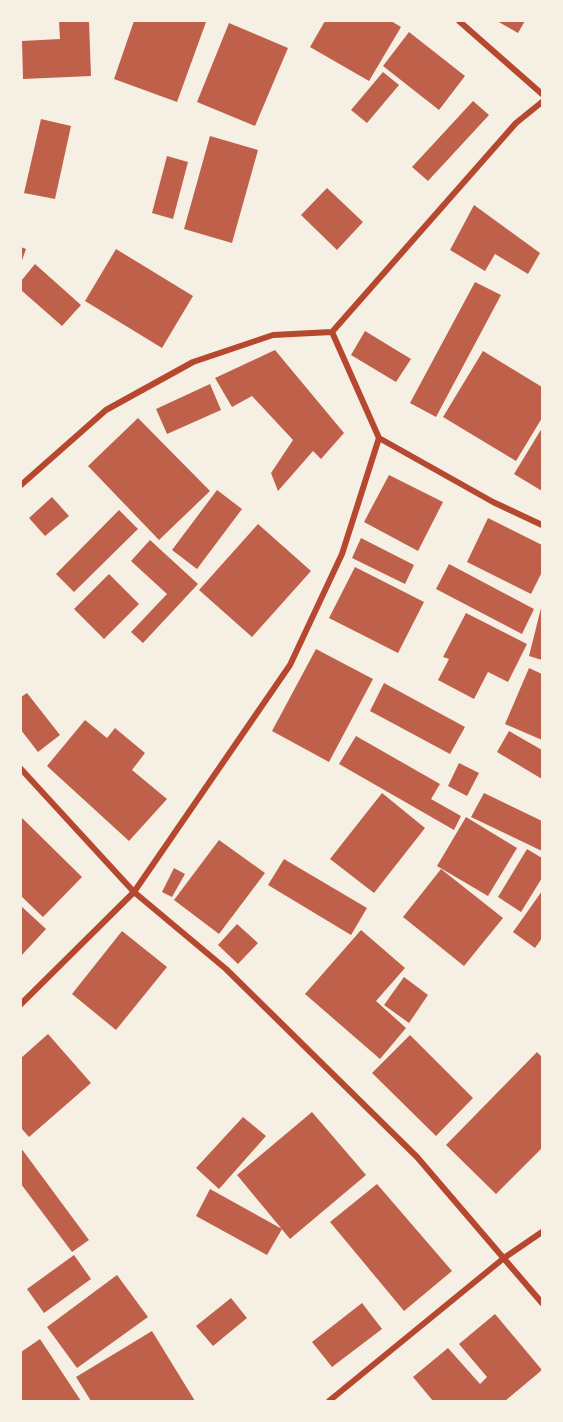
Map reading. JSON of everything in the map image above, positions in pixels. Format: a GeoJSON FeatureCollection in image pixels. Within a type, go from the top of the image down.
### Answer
{"type":"FeatureCollection","features":[{"type":"Feature","properties":{"kind":"street"},"geometry":{"type":"LineString","coordinates":[[459,21],[542,94]]}},
{"type":"Feature","properties":{"kind":"street"},"geometry":{"type":"LineString","coordinates":[[21,485],[106,410],[193,362],[273,335],[332,332],[516,123],[542,102]]}},
{"type":"Feature","properties":{"kind":"street"},"geometry":{"type":"LineString","coordinates":[[332,332],[379,438],[493,502],[542,525]]}},
{"type":"Feature","properties":{"kind":"street"},"geometry":{"type":"LineString","coordinates":[[21,1004],[134,892],[290,665],[342,554],[379,438]]}},
{"type":"Feature","properties":{"kind":"street"},"geometry":{"type":"LineString","coordinates":[[21,769],[134,892],[226,969],[417,1157],[542,1303]]}},
{"type":"Feature","properties":{"kind":"street"},"geometry":{"type":"LineString","coordinates":[[329,1401],[504,1258],[542,1232]]}},
{"type":"Feature","properties":{"kind":"building"},"geometry":{"type":"Polygon","coordinates":[[[59,21],[89,21],[91,76],[23,79],[22,41],[60,39],[59,21]]]}},
{"type":"Feature","properties":{"kind":"building"},"geometry":{"type":"Polygon","coordinates":[[[134,21],[206,22],[177,102],[114,79],[134,21]]]}},
{"type":"Feature","properties":{"kind":"building"},"geometry":{"type":"Polygon","coordinates":[[[325,21],[391,21],[401,27],[369,81],[310,47],[325,21]]]}},
{"type":"Feature","properties":{"kind":"building"},"geometry":{"type":"Polygon","coordinates":[[[497,21],[525,21],[518,33],[497,21]]]}},
{"type":"Feature","properties":{"kind":"building"},"geometry":{"type":"Polygon","coordinates":[[[229,23],[288,48],[255,126],[197,102],[229,23]]]}},
{"type":"Feature","properties":{"kind":"building"},"geometry":{"type":"Polygon","coordinates":[[[409,32],[465,76],[439,110],[383,66],[409,32]]]}},
{"type":"Feature","properties":{"kind":"building"},"geometry":{"type":"Polygon","coordinates":[[[383,72],[399,85],[367,123],[351,110],[383,72]]]}},
{"type":"Feature","properties":{"kind":"building"},"geometry":{"type":"Polygon","coordinates":[[[473,101],[489,115],[428,181],[412,167],[473,101]]]}},
{"type":"Feature","properties":{"kind":"building"},"geometry":{"type":"Polygon","coordinates":[[[41,119],[71,126],[55,199],[24,193],[41,119]]]}},
{"type":"Feature","properties":{"kind":"building"},"geometry":{"type":"Polygon","coordinates":[[[210,136],[258,150],[232,243],[184,229],[210,136]]]}},
{"type":"Feature","properties":{"kind":"building"},"geometry":{"type":"Polygon","coordinates":[[[167,156],[188,162],[173,219],[152,213],[167,156]]]}},
{"type":"Feature","properties":{"kind":"building"},"geometry":{"type":"Polygon","coordinates":[[[327,188],[363,222],[337,250],[301,215],[327,188]]]}},
{"type":"Feature","properties":{"kind":"building"},"geometry":{"type":"Polygon","coordinates":[[[474,205],[540,253],[528,274],[495,254],[485,271],[450,250],[474,205]]]}},
{"type":"Feature","properties":{"kind":"building"},"geometry":{"type":"Polygon","coordinates":[[[21,247],[26,249],[21,263],[21,247]]]}},
{"type":"Feature","properties":{"kind":"building"},"geometry":{"type":"Polygon","coordinates":[[[116,249],[193,296],[162,348],[85,301],[116,249]]]}},
{"type":"Feature","properties":{"kind":"building"},"geometry":{"type":"Polygon","coordinates":[[[35,264],[81,305],[62,326],[21,290],[21,281],[35,264]]]}},
{"type":"Feature","properties":{"kind":"building"},"geometry":{"type":"Polygon","coordinates":[[[475,282],[501,295],[436,417],[410,403],[475,282]]]}},
{"type":"Feature","properties":{"kind":"building"},"geometry":{"type":"Polygon","coordinates":[[[365,331],[411,359],[396,382],[351,355],[365,331]]]}},
{"type":"Feature","properties":{"kind":"building"},"geometry":{"type":"Polygon","coordinates":[[[275,350],[344,433],[321,459],[313,451],[278,491],[271,473],[293,440],[252,396],[232,407],[215,378],[275,350]]]}},
{"type":"Feature","properties":{"kind":"building"},"geometry":{"type":"Polygon","coordinates":[[[483,351],[542,387],[542,418],[516,461],[443,417],[483,351]]]}},
{"type":"Feature","properties":{"kind":"building"},"geometry":{"type":"Polygon","coordinates":[[[210,384],[221,410],[167,434],[156,409],[210,384]]]}},
{"type":"Feature","properties":{"kind":"building"},"geometry":{"type":"Polygon","coordinates":[[[138,418],[210,491],[159,540],[88,466],[138,418]]]}},
{"type":"Feature","properties":{"kind":"building"},"geometry":{"type":"Polygon","coordinates":[[[542,428],[542,491],[514,474],[542,428]]]}},
{"type":"Feature","properties":{"kind":"building"},"geometry":{"type":"Polygon","coordinates":[[[389,475],[443,502],[418,551],[364,522],[389,475]]]}},
{"type":"Feature","properties":{"kind":"building"},"geometry":{"type":"Polygon","coordinates":[[[217,490],[242,509],[197,569],[172,550],[217,490]]]}},
{"type":"Feature","properties":{"kind":"building"},"geometry":{"type":"Polygon","coordinates":[[[52,497],[69,516],[45,536],[29,518],[52,497]]]}},
{"type":"Feature","properties":{"kind":"building"},"geometry":{"type":"Polygon","coordinates":[[[119,510],[138,529],[74,592],[56,574],[119,510]]]}},
{"type":"Feature","properties":{"kind":"building"},"geometry":{"type":"Polygon","coordinates":[[[488,518],[542,545],[542,572],[531,594],[467,562],[488,518]]]}},
{"type":"Feature","properties":{"kind":"building"},"geometry":{"type":"Polygon","coordinates":[[[258,524],[311,571],[252,637],[199,590],[258,524]]]}},
{"type":"Feature","properties":{"kind":"building"},"geometry":{"type":"Polygon","coordinates":[[[361,538],[414,565],[405,584],[352,558],[361,538]]]}},
{"type":"Feature","properties":{"kind":"building"},"geometry":{"type":"Polygon","coordinates":[[[150,540],[198,584],[143,643],[131,632],[167,594],[131,561],[150,540]]]}},
{"type":"Feature","properties":{"kind":"building"},"geometry":{"type":"Polygon","coordinates":[[[449,564],[534,609],[522,634],[436,589],[449,564]]]}},
{"type":"Feature","properties":{"kind":"building"},"geometry":{"type":"Polygon","coordinates":[[[355,567],[424,602],[398,653],[329,618],[355,567]]]}},
{"type":"Feature","properties":{"kind":"building"},"geometry":{"type":"Polygon","coordinates":[[[109,574],[139,604],[104,639],[74,609],[109,574]]]}},
{"type":"Feature","properties":{"kind":"building"},"geometry":{"type":"Polygon","coordinates":[[[542,609],[542,660],[529,656],[542,609]]]}},
{"type":"Feature","properties":{"kind":"building"},"geometry":{"type":"Polygon","coordinates":[[[466,613],[527,644],[508,682],[488,672],[474,699],[438,680],[449,659],[443,657],[466,613]]]}},
{"type":"Feature","properties":{"kind":"building"},"geometry":{"type":"Polygon","coordinates":[[[316,649],[373,679],[329,762],[272,731],[316,649]]]}},
{"type":"Feature","properties":{"kind":"building"},"geometry":{"type":"Polygon","coordinates":[[[529,668],[542,674],[542,740],[505,724],[529,668]]]}},
{"type":"Feature","properties":{"kind":"building"},"geometry":{"type":"Polygon","coordinates":[[[384,683],[465,727],[450,754],[370,711],[384,683]]]}},
{"type":"Feature","properties":{"kind":"building"},"geometry":{"type":"Polygon","coordinates":[[[27,693],[60,735],[38,752],[21,730],[21,697],[27,693]]]}},
{"type":"Feature","properties":{"kind":"building"},"geometry":{"type":"Polygon","coordinates":[[[85,720],[107,738],[115,728],[145,753],[132,770],[167,799],[129,841],[47,766],[85,720]]]}},
{"type":"Feature","properties":{"kind":"building"},"geometry":{"type":"Polygon","coordinates":[[[509,731],[542,750],[542,779],[497,752],[509,731]]]}},
{"type":"Feature","properties":{"kind":"building"},"geometry":{"type":"Polygon","coordinates":[[[356,736],[440,784],[431,799],[461,816],[454,830],[339,764],[356,736]]]}},
{"type":"Feature","properties":{"kind":"building"},"geometry":{"type":"Polygon","coordinates":[[[459,763],[479,773],[467,796],[448,786],[459,763]]]}},
{"type":"Feature","properties":{"kind":"building"},"geometry":{"type":"Polygon","coordinates":[[[382,793],[425,828],[374,893],[330,859],[382,793]]]}},
{"type":"Feature","properties":{"kind":"building"},"geometry":{"type":"Polygon","coordinates":[[[484,793],[542,821],[542,851],[471,817],[484,793]]]}},
{"type":"Feature","properties":{"kind":"building"},"geometry":{"type":"Polygon","coordinates":[[[21,817],[82,877],[43,917],[21,896],[21,817]]]}},
{"type":"Feature","properties":{"kind":"building"},"geometry":{"type":"Polygon","coordinates":[[[466,817],[517,848],[488,896],[437,866],[466,817]]]}},
{"type":"Feature","properties":{"kind":"building"},"geometry":{"type":"Polygon","coordinates":[[[219,840],[265,873],[219,934],[174,900],[219,840]]]}},
{"type":"Feature","properties":{"kind":"building"},"geometry":{"type":"Polygon","coordinates":[[[527,849],[542,858],[542,878],[521,912],[498,897],[527,849]]]}},
{"type":"Feature","properties":{"kind":"building"},"geometry":{"type":"Polygon","coordinates":[[[284,859],[367,908],[351,935],[268,885],[284,859]]]}},
{"type":"Feature","properties":{"kind":"building"},"geometry":{"type":"Polygon","coordinates":[[[174,868],[185,874],[172,897],[162,892],[174,868]]]}},
{"type":"Feature","properties":{"kind":"building"},"geometry":{"type":"Polygon","coordinates":[[[441,869],[503,918],[464,966],[403,917],[441,869]]]}},
{"type":"Feature","properties":{"kind":"building"},"geometry":{"type":"Polygon","coordinates":[[[542,891],[542,938],[535,948],[513,932],[542,891]]]}},
{"type":"Feature","properties":{"kind":"building"},"geometry":{"type":"Polygon","coordinates":[[[21,906],[46,929],[21,956],[21,906]]]}},
{"type":"Feature","properties":{"kind":"building"},"geometry":{"type":"Polygon","coordinates":[[[237,924],[258,943],[238,964],[218,945],[237,924]]]}},
{"type":"Feature","properties":{"kind":"building"},"geometry":{"type":"Polygon","coordinates":[[[361,930],[405,968],[376,1001],[406,1028],[380,1059],[305,994],[361,930]]]}},
{"type":"Feature","properties":{"kind":"building"},"geometry":{"type":"Polygon","coordinates":[[[122,931],[167,967],[116,1030],[72,994],[122,931]]]}},
{"type":"Feature","properties":{"kind":"building"},"geometry":{"type":"Polygon","coordinates":[[[404,977],[428,995],[409,1023],[384,1005],[404,977]]]}},
{"type":"Feature","properties":{"kind":"building"},"geometry":{"type":"Polygon","coordinates":[[[48,1034],[91,1083],[29,1137],[21,1128],[21,1058],[48,1034]]]}},
{"type":"Feature","properties":{"kind":"building"},"geometry":{"type":"Polygon","coordinates":[[[410,1035],[473,1098],[436,1136],[372,1073],[410,1035]]]}},
{"type":"Feature","properties":{"kind":"building"},"geometry":{"type":"Polygon","coordinates":[[[537,1052],[542,1057],[542,1148],[496,1194],[446,1145],[537,1052]]]}},
{"type":"Feature","properties":{"kind":"building"},"geometry":{"type":"Polygon","coordinates":[[[312,1112],[366,1175],[290,1239],[237,1175],[312,1112]]]}},
{"type":"Feature","properties":{"kind":"building"},"geometry":{"type":"Polygon","coordinates":[[[243,1117],[266,1136],[219,1189],[196,1168],[243,1117]]]}},
{"type":"Feature","properties":{"kind":"building"},"geometry":{"type":"Polygon","coordinates":[[[21,1148],[89,1240],[72,1252],[21,1184],[21,1148]]]}},
{"type":"Feature","properties":{"kind":"building"},"geometry":{"type":"Polygon","coordinates":[[[377,1184],[452,1271],[404,1311],[330,1222],[377,1184]]]}},
{"type":"Feature","properties":{"kind":"building"},"geometry":{"type":"Polygon","coordinates":[[[210,1189],[282,1229],[267,1255],[196,1216],[210,1189]]]}},
{"type":"Feature","properties":{"kind":"building"},"geometry":{"type":"Polygon","coordinates":[[[74,1255],[91,1279],[44,1313],[27,1289],[74,1255]]]}},
{"type":"Feature","properties":{"kind":"building"},"geometry":{"type":"Polygon","coordinates":[[[117,1275],[148,1317],[77,1368],[47,1327],[117,1275]]]}},
{"type":"Feature","properties":{"kind":"building"},"geometry":{"type":"Polygon","coordinates":[[[231,1298],[247,1318],[213,1346],[196,1326],[231,1298]]]}},
{"type":"Feature","properties":{"kind":"building"},"geometry":{"type":"Polygon","coordinates":[[[362,1303],[382,1329],[332,1367],[312,1342],[362,1303]]]}},
{"type":"Feature","properties":{"kind":"building"},"geometry":{"type":"Polygon","coordinates":[[[495,1314],[542,1370],[505,1401],[433,1401],[413,1377],[448,1348],[480,1384],[487,1377],[459,1344],[495,1314]]]}},
{"type":"Feature","properties":{"kind":"building"},"geometry":{"type":"Polygon","coordinates":[[[152,1331],[195,1401],[91,1401],[76,1377],[152,1331]]]}},
{"type":"Feature","properties":{"kind":"building"},"geometry":{"type":"Polygon","coordinates":[[[40,1339],[81,1401],[21,1401],[21,1352],[40,1339]]]}}]}
